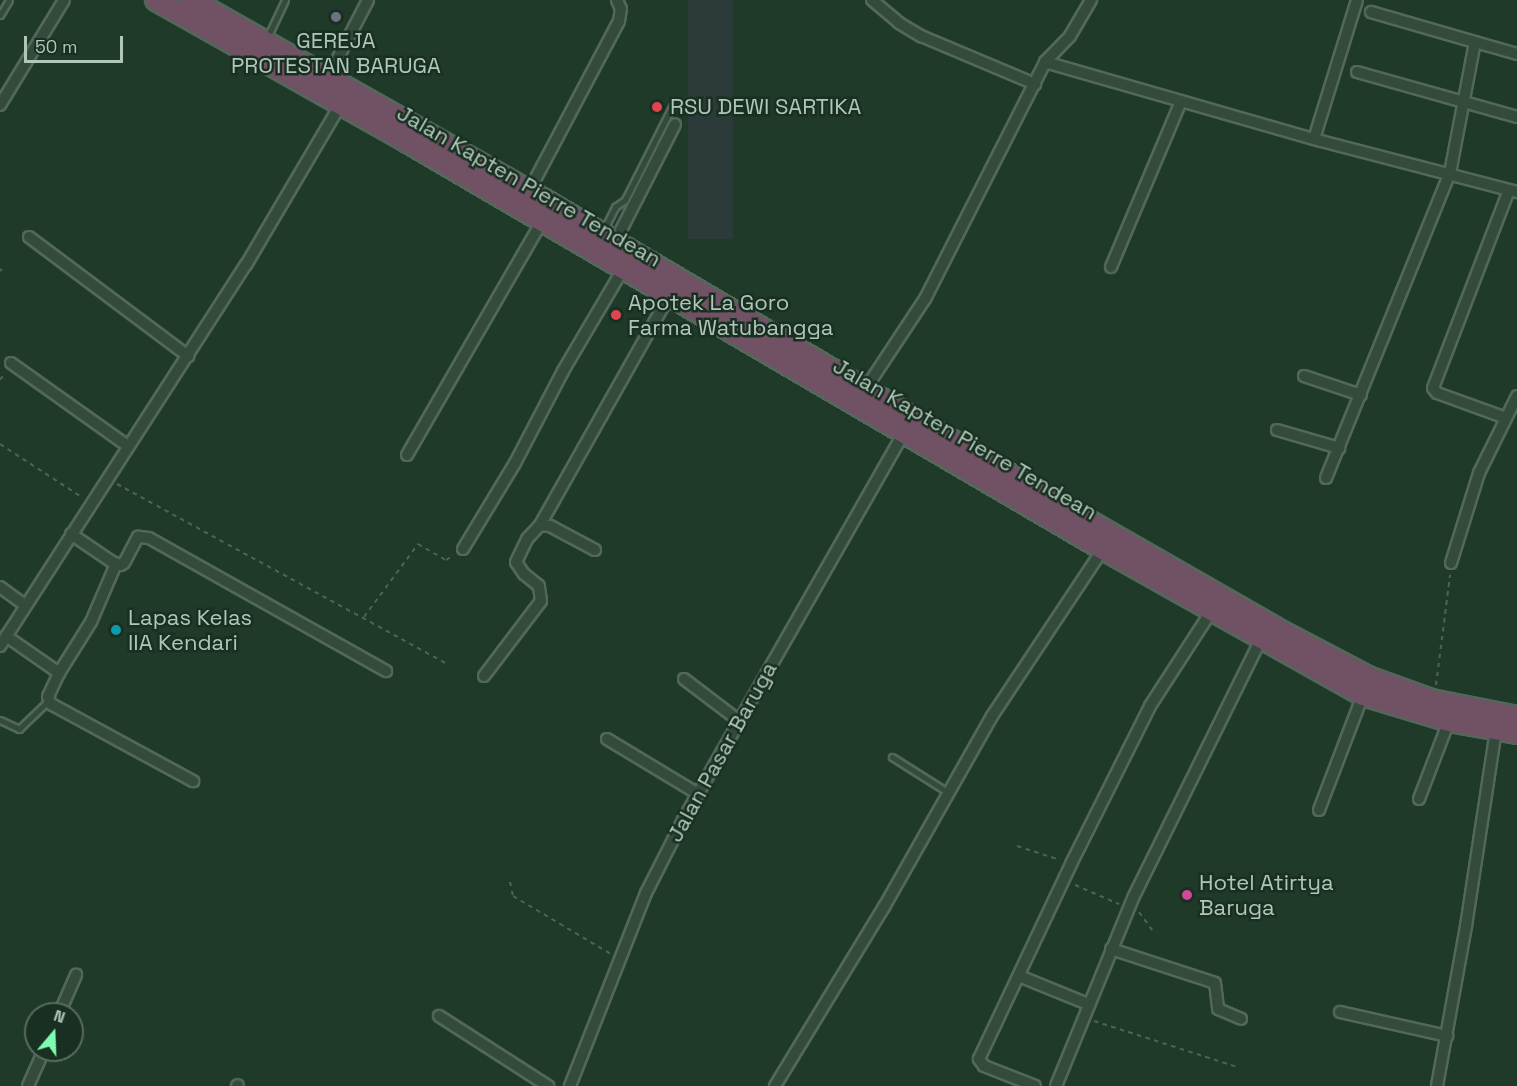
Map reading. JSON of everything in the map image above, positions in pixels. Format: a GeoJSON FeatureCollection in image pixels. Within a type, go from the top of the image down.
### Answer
{"type":"FeatureCollection","features":[{"type":"Feature","properties":{"kind":"highway","name":"Jalan Kapten Pierre Tendean"},"geometry":{"type":"LineString","coordinates":[[156,0],[529,191],[866,388],[909,425],[1103,549],[1363,695],[1449,722],[1517,733]]}},
{"type":"Feature","properties":{"kind":"highway","name":"Jalan Kapten Pierre Tendean"},"geometry":{"type":"LineString","coordinates":[[191,0],[328,77],[345,97],[542,221],[669,296],[909,425],[1275,628],[1370,678],[1431,700],[1517,717]]}},
{"type":"Feature","properties":{"kind":"street"},"geometry":{"type":"LineString","coordinates":[[0,105],[64,0]]}},
{"type":"Feature","properties":{"kind":"street"},"geometry":{"type":"LineString","coordinates":[[328,77],[368,0]]}},
{"type":"Feature","properties":{"kind":"street"},"geometry":{"type":"LineString","coordinates":[[529,191],[619,21],[621,9],[617,0]]}},
{"type":"Feature","properties":{"kind":"street"},"geometry":{"type":"LineString","coordinates":[[872,0],[899,23],[921,36],[1035,84]]}},
{"type":"Feature","properties":{"kind":"street"},"geometry":{"type":"LineString","coordinates":[[866,388],[925,299],[1045,62],[1070,36],[1091,0]]}},
{"type":"Feature","properties":{"kind":"street"},"geometry":{"type":"LineString","coordinates":[[1314,139],[1357,0]]}},
{"type":"Feature","properties":{"kind":"street"},"geometry":{"type":"LineString","coordinates":[[1371,12],[1517,54]]}},
{"type":"Feature","properties":{"kind":"street"},"geometry":{"type":"LineString","coordinates":[[1326,478],[1450,173],[1475,42]]}},
{"type":"Feature","properties":{"kind":"street"},"geometry":{"type":"LineString","coordinates":[[1045,62],[1314,139],[1513,191],[1432,388],[1437,393],[1506,418]]}},
{"type":"Feature","properties":{"kind":"street"},"geometry":{"type":"LineString","coordinates":[[1357,72],[1463,104],[1517,117]]}},
{"type":"Feature","properties":{"kind":"street"},"geometry":{"type":"LineString","coordinates":[[0,646],[246,265],[345,97]]}},
{"type":"Feature","properties":{"kind":"street"},"geometry":{"type":"LineString","coordinates":[[1111,267],[1181,101]]}},
{"type":"Feature","properties":{"kind":"street"},"geometry":{"type":"LineString","coordinates":[[609,238],[675,124]]}},
{"type":"Feature","properties":{"kind":"street"},"geometry":{"type":"LineString","coordinates":[[407,455],[542,221]]}},
{"type":"Feature","properties":{"kind":"street"},"geometry":{"type":"LineString","coordinates":[[28,237],[188,356]]}},
{"type":"Feature","properties":{"kind":"street"},"geometry":{"type":"LineString","coordinates":[[463,549],[515,463],[572,354],[623,269]]}},
{"type":"Feature","properties":{"kind":"street"},"geometry":{"type":"LineString","coordinates":[[484,676],[541,601],[538,586],[524,574],[516,562],[526,538],[540,525],[669,296]]}},
{"type":"Feature","properties":{"kind":"street"},"geometry":{"type":"LineString","coordinates":[[11,363],[128,446]]}},
{"type":"Feature","properties":{"kind":"street"},"geometry":{"type":"LineString","coordinates":[[1304,376],[1361,395]]}},
{"type":"Feature","properties":{"kind":"street"},"geometry":{"type":"LineString","coordinates":[[1451,563],[1479,473],[1517,396]]}},
{"type":"Feature","properties":{"kind":"street","name":"Jalan Pasar Baruga"},"geometry":{"type":"LineString","coordinates":[[570,1086],[618,959],[646,893],[738,720],[909,425]]}},
{"type":"Feature","properties":{"kind":"street"},"geometry":{"type":"LineString","coordinates":[[1277,430],[1339,448]]}},
{"type":"Feature","properties":{"kind":"street"},"geometry":{"type":"LineString","coordinates":[[540,525],[550,526],[595,550]]}},
{"type":"Feature","properties":{"kind":"street"},"geometry":{"type":"LineString","coordinates":[[71,534],[116,564],[124,563],[138,537],[149,538],[386,671]]}},
{"type":"Feature","properties":{"kind":"street"},"geometry":{"type":"LineString","coordinates":[[775,1086],[884,907],[992,716],[1103,549]]}},
{"type":"Feature","properties":{"kind":"street"},"geometry":{"type":"LineString","coordinates":[[116,564],[91,622],[58,673],[48,701],[193,781]]}},
{"type":"Feature","properties":{"kind":"street"},"geometry":{"type":"LineString","coordinates":[[0,587],[25,605]]}},
{"type":"Feature","properties":{"kind":"street"},"geometry":{"type":"LineString","coordinates":[[1035,1086],[984,1066],[979,1059],[1071,864],[1150,706],[1212,610]]}},
{"type":"Feature","properties":{"kind":"street"},"geometry":{"type":"LineString","coordinates":[[6,636],[58,673]]}},
{"type":"Feature","properties":{"kind":"street"},"geometry":{"type":"LineString","coordinates":[[1056,1086],[1131,903],[1261,639]]}},
{"type":"Feature","properties":{"kind":"street"},"geometry":{"type":"LineString","coordinates":[[684,679],[738,720]]}},
{"type":"Feature","properties":{"kind":"street"},"geometry":{"type":"LineString","coordinates":[[1319,810],[1363,695]]}},
{"type":"Feature","properties":{"kind":"street"},"geometry":{"type":"LineString","coordinates":[[1419,799],[1449,722]]}},
{"type":"Feature","properties":{"kind":"street"},"geometry":{"type":"LineString","coordinates":[[1437,1086],[1466,926],[1496,729]]}},
{"type":"Feature","properties":{"kind":"street"},"geometry":{"type":"LineString","coordinates":[[607,739],[698,794]]}},
{"type":"Feature","properties":{"kind":"street"},"geometry":{"type":"LineString","coordinates":[[1111,949],[1215,983],[1218,1009],[1240,1019]]}},
{"type":"Feature","properties":{"kind":"street"},"geometry":{"type":"LineString","coordinates":[[64,1002],[76,975]]}},
{"type":"Feature","properties":{"kind":"street"},"geometry":{"type":"LineString","coordinates":[[1019,976],[1088,1004]]}},
{"type":"Feature","properties":{"kind":"street"},"geometry":{"type":"LineString","coordinates":[[1340,1012],[1447,1036]]}},
{"type":"Feature","properties":{"kind":"street"},"geometry":{"type":"LineString","coordinates":[[439,1016],[548,1086]]}},
{"type":"Feature","properties":{"kind":"street"},"geometry":{"type":"LineString","coordinates":[[28,1086],[39,1062]]}},
{"type":"Feature","properties":{"kind":"lane"},"geometry":{"type":"LineString","coordinates":[[0,15],[9,0]]}},
{"type":"Feature","properties":{"kind":"lane"},"geometry":{"type":"LineString","coordinates":[[266,42],[285,0]]}},
{"type":"Feature","properties":{"kind":"lane"},"geometry":{"type":"LineString","coordinates":[[609,238],[615,207],[625,200],[675,101]]}},
{"type":"Feature","properties":{"kind":"lane"},"geometry":{"type":"LineString","coordinates":[[0,720],[19,729],[48,701]]}},
{"type":"Feature","properties":{"kind":"lane"},"geometry":{"type":"LineString","coordinates":[[892,757],[949,793]]}},
{"type":"Feature","properties":{"kind":"path"},"geometry":{"type":"LineString","coordinates":[[0,444],[91,503]]}},
{"type":"Feature","properties":{"kind":"path"},"geometry":{"type":"LineString","coordinates":[[107,478],[449,665]]}},
{"type":"Feature","properties":{"kind":"path"},"geometry":{"type":"LineString","coordinates":[[364,617],[418,544],[446,561],[463,549]]}},
{"type":"Feature","properties":{"kind":"path"},"geometry":{"type":"LineString","coordinates":[[1431,700],[1437,684],[1451,563]]}},
{"type":"Feature","properties":{"kind":"path"},"geometry":{"type":"LineString","coordinates":[[1017,846],[1071,864]]}},
{"type":"Feature","properties":{"kind":"path"},"geometry":{"type":"LineString","coordinates":[[1065,878],[1083,889],[1131,903],[1153,931]]}},
{"type":"Feature","properties":{"kind":"path"},"geometry":{"type":"LineString","coordinates":[[510,882],[513,896],[590,940],[618,959]]}},
{"type":"Feature","properties":{"kind":"path"},"geometry":{"type":"LineString","coordinates":[[1083,1017],[1237,1067]]}},
{"type":"Feature","properties":{"kind":"shaded area"},"geometry":{"type":"Polygon","coordinates":[[[688,0],[733,0],[733,239],[688,239],[688,0]]]}},
{"type":"Feature","properties":{"kind":"place","name":"GEREJA PROTESTAN BARUGA"},"geometry":{"type":"Point","coordinates":[336,17]}},
{"type":"Feature","properties":{"kind":"place","name":"RSU DEWI SARTIKA"},"geometry":{"type":"Point","coordinates":[657,107]}},
{"type":"Feature","properties":{"kind":"place","name":"Apotek La Goro Farma Watubangga"},"geometry":{"type":"Point","coordinates":[616,315]}},
{"type":"Feature","properties":{"kind":"place","name":"Lapas Kelas IIA Kendari"},"geometry":{"type":"Point","coordinates":[116,630]}},
{"type":"Feature","properties":{"kind":"place","name":"Hotel Atirtya Baruga"},"geometry":{"type":"Point","coordinates":[1187,895]}}]}
